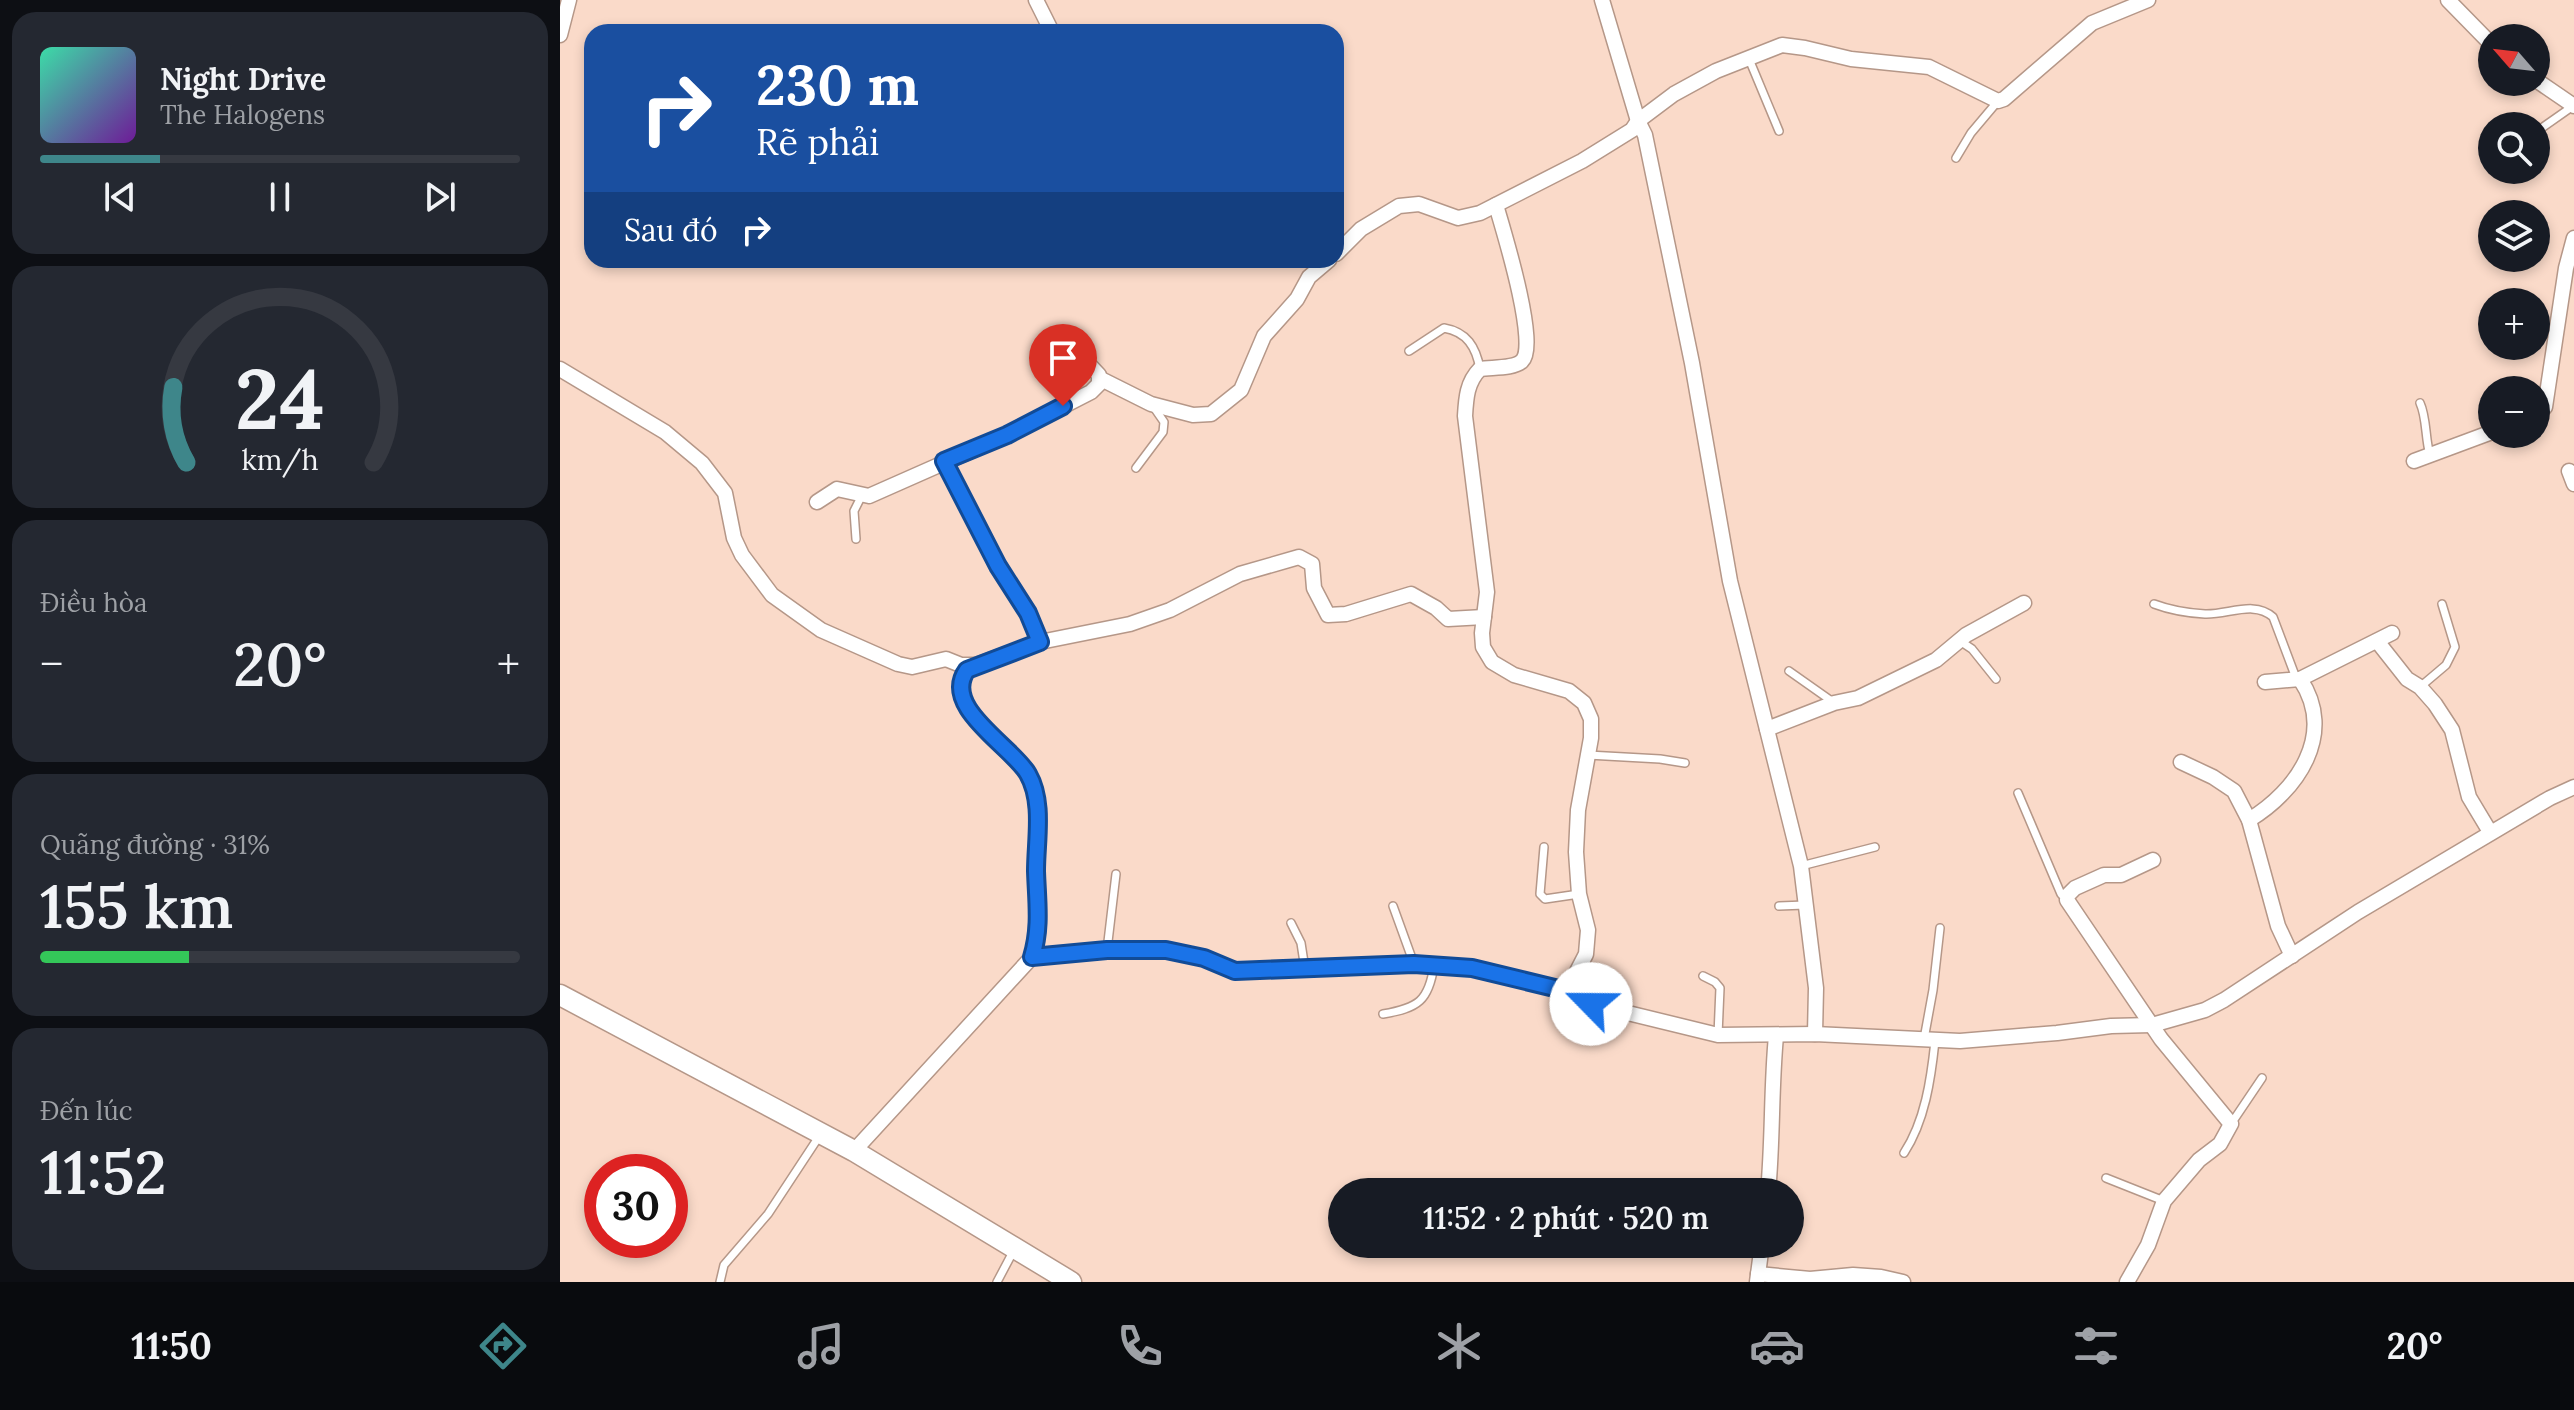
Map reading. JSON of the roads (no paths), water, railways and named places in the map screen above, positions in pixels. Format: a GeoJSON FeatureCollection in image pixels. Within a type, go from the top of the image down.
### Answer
{"type":"FeatureCollection","features":[{"type":"Feature","properties":{"kind":"street"},"geometry":{"type":"LineString","coordinates":[[560,35],[569,0]]}},
{"type":"Feature","properties":{"kind":"street"},"geometry":{"type":"LineString","coordinates":[[1036,0],[1048,24]]}},
{"type":"Feature","properties":{"kind":"street"},"geometry":{"type":"LineString","coordinates":[[1602,0],[1638,121],[1645,135],[1689,348],[1730,581],[1801,866],[1816,988],[1815,1034]]}},
{"type":"Feature","properties":{"kind":"street"},"geometry":{"type":"LineString","coordinates":[[1344,246],[1361,229],[1399,206],[1419,204],[1458,218],[1480,213],[1582,161],[1632,130],[1638,121],[1674,94],[1749,57],[1782,45],[1851,59],[1929,67],[1998,101],[2092,23],[2148,0]]}},
{"type":"Feature","properties":{"kind":"street"},"geometry":{"type":"LineString","coordinates":[[2448,0],[2478,31]]}},
{"type":"Feature","properties":{"kind":"street"},"geometry":{"type":"LineString","coordinates":[[2550,90],[2573,106]]}},
{"type":"Feature","properties":{"kind":"street"},"geometry":{"type":"LineString","coordinates":[[1496,205],[1521,299],[1528,345],[1525,359],[1519,364],[1480,369],[1472,377],[1466,397],[1465,416],[1486,581],[1483,647],[1492,662],[1514,675],[1569,691],[1584,703],[1591,719],[1578,810],[1576,852],[1579,894],[1588,930],[1586,954],[1567,991]]}},
{"type":"Feature","properties":{"kind":"street"},"geometry":{"type":"LineString","coordinates":[[2550,376],[2566,268],[2574,238]]}},
{"type":"Feature","properties":{"kind":"street"},"geometry":{"type":"LineString","coordinates":[[1055,340],[1083,358],[1101,379],[1151,404],[1193,415],[1211,414],[1241,390],[1264,336],[1297,299],[1309,277],[1320,268]]}},
{"type":"Feature","properties":{"kind":"street"},"geometry":{"type":"LineString","coordinates":[[560,369],[665,432],[702,463],[725,493],[734,538],[742,555],[772,595],[821,630],[898,664],[912,667],[946,659],[961,665],[976,665],[1040,642],[1130,624],[1170,610],[1240,574],[1299,557],[1312,564],[1314,588],[1328,615],[1346,614],[1411,594],[1448,619],[1484,617]]}},
{"type":"Feature","properties":{"kind":"street"},"geometry":{"type":"LineString","coordinates":[[817,502],[837,489],[869,496],[1007,435],[1091,392],[1101,379]]}},
{"type":"Feature","properties":{"kind":"street"},"geometry":{"type":"LineString","coordinates":[[2414,461],[2478,437]]}},
{"type":"Feature","properties":{"kind":"street"},"geometry":{"type":"LineString","coordinates":[[944,461],[998,566],[1028,613],[1040,642]]}},
{"type":"Feature","properties":{"kind":"street"},"geometry":{"type":"LineString","coordinates":[[1767,729],[1834,703],[1858,698],[1936,660],[1966,635],[2024,603]]}},
{"type":"Feature","properties":{"kind":"street"},"geometry":{"type":"LineString","coordinates":[[2265,682],[2298,680],[2392,633]]}},
{"type":"Feature","properties":{"kind":"street"},"geometry":{"type":"LineString","coordinates":[[2377,641],[2407,679],[2420,687],[2452,730],[2469,797],[2490,832]]}},
{"type":"Feature","properties":{"kind":"street"},"geometry":{"type":"LineString","coordinates":[[854,1151],[1032,957],[1038,937],[1034,789],[1026,771],[986,732],[964,702],[960,691],[962,677],[976,665]]}},
{"type":"Feature","properties":{"kind":"street"},"geometry":{"type":"LineString","coordinates":[[2249,820],[2282,797],[2312,747],[2315,730],[2312,699],[2298,680]]}},
{"type":"Feature","properties":{"kind":"street"},"geometry":{"type":"LineString","coordinates":[[2181,762],[2234,791],[2249,820],[2278,926],[2292,956]]}},
{"type":"Feature","properties":{"kind":"street"},"geometry":{"type":"LineString","coordinates":[[1032,957],[1107,950],[1166,950],[1204,958],[1235,971],[1414,964],[1472,968],[1567,991],[1591,1004],[1718,1035],[1815,1034],[1929,1041],[2152,1025],[2205,1010],[2244,989],[2358,912],[2490,832],[2574,787]]}},
{"type":"Feature","properties":{"kind":"street"},"geometry":{"type":"LineString","coordinates":[[2127,1282],[2148,1245],[2164,1201],[2199,1160],[2220,1144],[2231,1124],[2152,1025],[2067,900],[2075,888],[2104,875],[2121,875],[2153,860]]}},
{"type":"Feature","properties":{"kind":"street"},"geometry":{"type":"LineString","coordinates":[[560,995],[822,1133],[1071,1282]]}},
{"type":"Feature","properties":{"kind":"street"},"geometry":{"type":"LineString","coordinates":[[1769,1178],[1776,1036]]}},
{"type":"Feature","properties":{"kind":"street"},"geometry":{"type":"LineString","coordinates":[[1760,1258],[1758,1278],[1810,1279],[1853,1275],[1903,1282]]}},
{"type":"Feature","properties":{"kind":"lane"},"geometry":{"type":"LineString","coordinates":[[1749,57],[1779,131]]}},
{"type":"Feature","properties":{"kind":"lane"},"geometry":{"type":"LineString","coordinates":[[1956,158],[1971,133],[1998,101]]}},
{"type":"Feature","properties":{"kind":"lane"},"geometry":{"type":"LineString","coordinates":[[2550,122],[2573,106]]}},
{"type":"Feature","properties":{"kind":"lane"},"geometry":{"type":"LineString","coordinates":[[1409,351],[1444,328],[1453,330],[1464,335],[1477,352],[1480,369]]}},
{"type":"Feature","properties":{"kind":"lane"},"geometry":{"type":"LineString","coordinates":[[2420,403],[2430,455]]}},
{"type":"Feature","properties":{"kind":"lane"},"geometry":{"type":"LineString","coordinates":[[1136,468],[1163,432],[1164,422],[1151,404]]}},
{"type":"Feature","properties":{"kind":"lane"},"geometry":{"type":"LineString","coordinates":[[856,539],[854,511],[862,495]]}},
{"type":"Feature","properties":{"kind":"lane"},"geometry":{"type":"LineString","coordinates":[[2154,604],[2167,609],[2205,614],[2255,608],[2269,613],[2298,680]]}},
{"type":"Feature","properties":{"kind":"lane"},"geometry":{"type":"LineString","coordinates":[[2420,687],[2446,665],[2455,647],[2442,604]]}},
{"type":"Feature","properties":{"kind":"lane"},"geometry":{"type":"LineString","coordinates":[[1960,641],[1972,649],[1996,679]]}},
{"type":"Feature","properties":{"kind":"lane"},"geometry":{"type":"LineString","coordinates":[[1789,671],[1834,703]]}},
{"type":"Feature","properties":{"kind":"lane"},"geometry":{"type":"LineString","coordinates":[[1588,755],[1685,763]]}},
{"type":"Feature","properties":{"kind":"lane"},"geometry":{"type":"LineString","coordinates":[[2018,793],[2061,894],[2067,900]]}},
{"type":"Feature","properties":{"kind":"lane"},"geometry":{"type":"LineString","coordinates":[[1544,847],[1540,894],[1545,899],[1579,894]]}},
{"type":"Feature","properties":{"kind":"lane"},"geometry":{"type":"LineString","coordinates":[[1801,866],[1875,847]]}},
{"type":"Feature","properties":{"kind":"lane"},"geometry":{"type":"LineString","coordinates":[[1107,950],[1116,874]]}},
{"type":"Feature","properties":{"kind":"lane"},"geometry":{"type":"LineString","coordinates":[[1779,906],[1805,905]]}},
{"type":"Feature","properties":{"kind":"lane"},"geometry":{"type":"LineString","coordinates":[[1393,906],[1414,964]]}},
{"type":"Feature","properties":{"kind":"lane"},"geometry":{"type":"LineString","coordinates":[[1291,923],[1301,943],[1305,969]]}},
{"type":"Feature","properties":{"kind":"lane"},"geometry":{"type":"LineString","coordinates":[[1904,1153],[1918,1127],[1932,1070],[1929,1041],[1940,928]]}},
{"type":"Feature","properties":{"kind":"lane"},"geometry":{"type":"LineString","coordinates":[[1383,1014],[1403,1011],[1419,1003],[1431,988],[1434,965]]}},
{"type":"Feature","properties":{"kind":"lane"},"geometry":{"type":"LineString","coordinates":[[1703,976],[1720,988],[1718,1035]]}},
{"type":"Feature","properties":{"kind":"lane"},"geometry":{"type":"LineString","coordinates":[[2231,1124],[2247,1105],[2262,1078]]}},
{"type":"Feature","properties":{"kind":"lane"},"geometry":{"type":"LineString","coordinates":[[720,1282],[724,1265],[768,1214],[822,1133]]}},
{"type":"Feature","properties":{"kind":"lane"},"geometry":{"type":"LineString","coordinates":[[2106,1178],[2164,1201]]}},
{"type":"Feature","properties":{"kind":"lane"},"geometry":{"type":"LineString","coordinates":[[997,1282],[1015,1248]]}}]}
